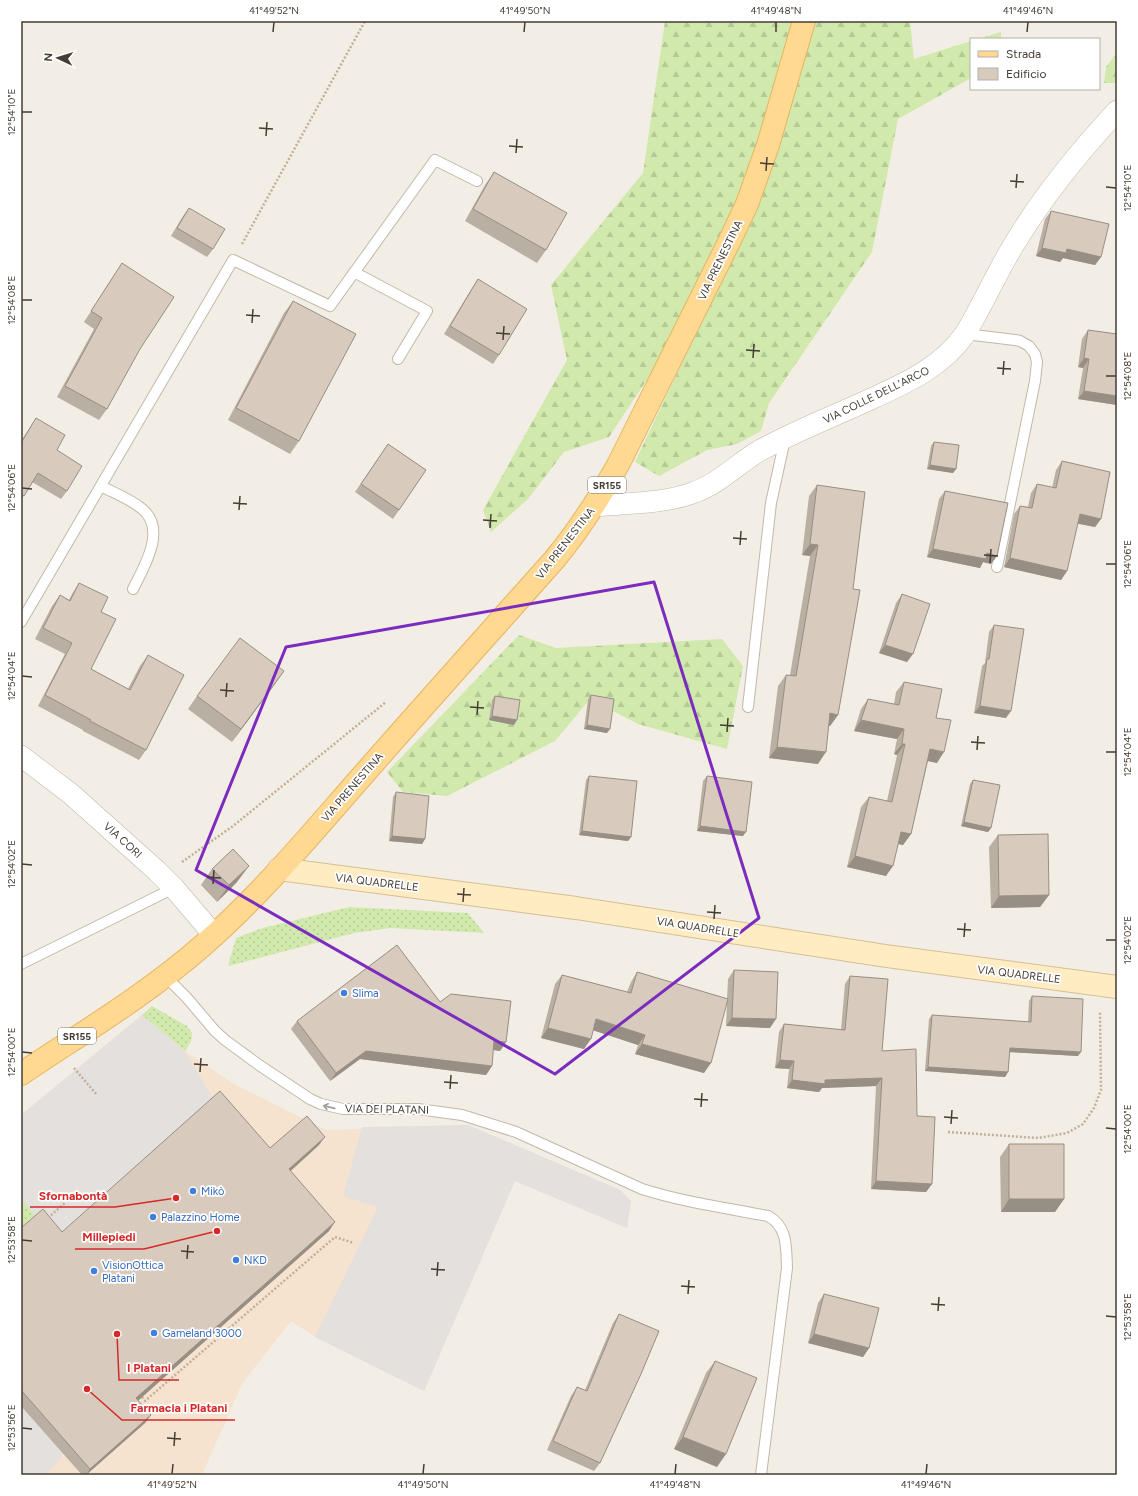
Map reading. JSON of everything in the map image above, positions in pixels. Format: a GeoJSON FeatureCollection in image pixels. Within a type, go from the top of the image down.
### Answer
{"type":"FeatureCollection","features":[{"type":"Feature","properties":{"kind":"main road","name":"VIA PRENESTINA"},"geometry":{"type":"LineString","coordinates":[[280,869],[554,560],[594,506],[626,449],[740,221],[764,157],[804,21]]}},
{"type":"Feature","properties":{"kind":"main road","name":"SR155"},"geometry":{"type":"LineString","coordinates":[[21,1074],[134,1000],[165,976],[214,935],[280,869]]}},
{"type":"Feature","properties":{"kind":"street","name":"VIA COLLE DELL'ARCO"},"geometry":{"type":"LineString","coordinates":[[594,506],[668,499],[695,493],[718,481],[758,452],[785,438],[895,388],[946,357],[965,334],[1013,246],[1038,207],[1076,157],[1117,111]]}},
{"type":"Feature","properties":{"kind":"street","name":"VIA CORI"},"geometry":{"type":"LineString","coordinates":[[21,756],[71,794],[168,882],[214,935]]}},
{"type":"Feature","properties":{"kind":"street","name":"VIA QUADRELLE"},"geometry":{"type":"LineString","coordinates":[[280,869],[576,908],[886,956],[1108,985]]}},
{"type":"Feature","properties":{"kind":"lane"},"geometry":{"type":"LineString","coordinates":[[21,622],[233,260],[330,306],[434,160],[477,181]]}},
{"type":"Feature","properties":{"kind":"lane"},"geometry":{"type":"LineString","coordinates":[[354,272],[427,310],[398,359]]}},
{"type":"Feature","properties":{"kind":"lane"},"geometry":{"type":"LineString","coordinates":[[965,334],[1020,341],[1029,346],[1035,354],[1035,381],[997,567]]}},
{"type":"Feature","properties":{"kind":"lane"},"geometry":{"type":"LineString","coordinates":[[748,707],[771,503],[785,438]]}},
{"type":"Feature","properties":{"kind":"lane"},"geometry":{"type":"LineString","coordinates":[[101,486],[141,508],[146,512],[151,523],[153,542],[152,550],[132,588]]}},
{"type":"Feature","properties":{"kind":"lane"},"geometry":{"type":"LineString","coordinates":[[21,964],[168,882]]}},
{"type":"Feature","properties":{"kind":"lane","name":"VIA DEI PLATANI"},"geometry":{"type":"LineString","coordinates":[[165,976],[225,1040],[265,1069],[320,1104],[343,1109],[404,1108],[432,1110],[462,1115],[516,1132],[642,1189],[689,1202],[768,1216],[775,1220],[781,1227],[786,1243],[787,1268],[761,1475]]}},
{"type":"Feature","properties":{"kind":"path"},"geometry":{"type":"LineString","coordinates":[[233,260],[365,21]]}},
{"type":"Feature","properties":{"kind":"path"},"geometry":{"type":"LineString","coordinates":[[168,882],[233,826],[386,702]]}},
{"type":"Feature","properties":{"kind":"path"},"geometry":{"type":"LineString","coordinates":[[948,1132],[1038,1138],[1067,1133],[1083,1124],[1094,1108],[1101,1090],[1108,985]]}},
{"type":"Feature","properties":{"kind":"path"},"geometry":{"type":"LineString","coordinates":[[75,1070],[97,1095]]}},
{"type":"Feature","properties":{"kind":"path"},"geometry":{"type":"LineString","coordinates":[[43,1222],[66,1202]]}},
{"type":"Feature","properties":{"kind":"path"},"geometry":{"type":"LineString","coordinates":[[142,1397],[145,1401],[335,1237],[354,1243]]}},
{"type":"Feature","properties":{"kind":"highlighted area"},"geometry":{"type":"Polygon","coordinates":[[[654,582],[759,918],[555,1074],[196,870],[286,647],[654,582]]]}},
{"type":"Feature","properties":{"kind":"shaded area"},"geometry":{"type":"Polygon","coordinates":[[[142,1015],[185,1051],[234,1084],[326,1130],[468,1125],[620,1190],[631,1201],[627,1228],[515,1181],[424,1391],[315,1337],[291,1321],[242,1384],[202,1475],[21,1475],[21,1115],[142,1015]]]}},
{"type":"Feature","properties":{"kind":"shaded area"},"geometry":{"type":"Polygon","coordinates":[[[142,1015],[185,1051],[214,1100],[56,1240],[21,1198],[21,1115],[142,1015]]]}},
{"type":"Feature","properties":{"kind":"shaded area"},"geometry":{"type":"Polygon","coordinates":[[[468,1125],[620,1190],[631,1201],[627,1228],[515,1181],[424,1391],[315,1337],[378,1207],[343,1196],[362,1127],[468,1125]]]}},
{"type":"Feature","properties":{"kind":"shaded area"},"geometry":{"type":"Polygon","coordinates":[[[21,1405],[63,1453],[59,1461],[45,1475],[21,1475],[21,1405]]]}},
{"type":"Feature","properties":{"kind":"green space"},"geometry":{"type":"Polygon","coordinates":[[[665,21],[795,21],[749,171],[727,229],[662,357],[609,437],[564,452],[528,499],[491,532],[483,510],[567,360],[551,285],[643,173],[665,21]]]}},
{"type":"Feature","properties":{"kind":"green space"},"geometry":{"type":"Polygon","coordinates":[[[814,21],[910,21],[914,59],[970,41],[970,79],[898,119],[872,252],[769,403],[761,431],[737,444],[707,450],[659,476],[635,462],[749,222],[814,21]]]}},
{"type":"Feature","properties":{"kind":"green space"},"geometry":{"type":"Polygon","coordinates":[[[1001,32],[1001,38],[981,38],[1001,32]]]}},
{"type":"Feature","properties":{"kind":"green space"},"geometry":{"type":"Polygon","coordinates":[[[1117,53],[1117,83],[1104,83],[1106,67],[1117,53]]]}},
{"type":"Feature","properties":{"kind":"green space"},"geometry":{"type":"Polygon","coordinates":[[[519,635],[556,648],[722,639],[743,666],[727,749],[638,724],[590,699],[555,741],[447,796],[403,792],[387,772],[519,635]]]}},
{"type":"Feature","properties":{"kind":"green space"},"geometry":{"type":"Polygon","coordinates":[[[349,907],[468,913],[484,933],[391,928],[354,933],[228,966],[236,938],[263,928],[349,907]]]}},
{"type":"Feature","properties":{"kind":"green space"},"geometry":{"type":"Polygon","coordinates":[[[152,1006],[187,1026],[192,1033],[191,1042],[185,1051],[142,1015],[152,1006]]]}},
{"type":"Feature","properties":{"kind":"green space"},"geometry":{"type":"Polygon","coordinates":[[[21,1198],[37,1217],[21,1231],[21,1198]]]}},
{"type":"Feature","properties":{"kind":"building"},"geometry":{"type":"Polygon","coordinates":[[[494,172],[567,213],[546,250],[473,209],[494,172]]]}},
{"type":"Feature","properties":{"kind":"building"},"geometry":{"type":"Polygon","coordinates":[[[189,208],[225,229],[213,249],[177,228],[189,208]]]}},
{"type":"Feature","properties":{"kind":"building"},"geometry":{"type":"Polygon","coordinates":[[[1051,211],[1109,224],[1101,257],[1067,249],[1066,253],[1042,248],[1051,211]]]}},
{"type":"Feature","properties":{"kind":"building"},"geometry":{"type":"Polygon","coordinates":[[[122,263],[174,297],[140,349],[107,409],[65,386],[102,318],[91,311],[122,263]]]}},
{"type":"Feature","properties":{"kind":"building"},"geometry":{"type":"Polygon","coordinates":[[[478,279],[527,309],[499,355],[450,326],[478,279]]]}},
{"type":"Feature","properties":{"kind":"building"},"geometry":{"type":"Polygon","coordinates":[[[293,301],[356,334],[299,441],[236,408],[293,301]]]}},
{"type":"Feature","properties":{"kind":"building"},"geometry":{"type":"Polygon","coordinates":[[[1088,330],[1117,334],[1117,396],[1084,391],[1089,359],[1084,358],[1088,330]]]}},
{"type":"Feature","properties":{"kind":"building"},"geometry":{"type":"Polygon","coordinates":[[[36,418],[65,435],[57,450],[82,466],[67,491],[38,473],[24,496],[21,494],[21,443],[36,418]]]}},
{"type":"Feature","properties":{"kind":"building"},"geometry":{"type":"Polygon","coordinates":[[[934,442],[959,445],[956,469],[930,465],[934,442]]]}},
{"type":"Feature","properties":{"kind":"building"},"geometry":{"type":"Polygon","coordinates":[[[388,444],[426,470],[399,510],[361,484],[388,444]]]}},
{"type":"Feature","properties":{"kind":"building"},"geometry":{"type":"Polygon","coordinates":[[[1062,461],[1110,472],[1101,519],[1080,514],[1067,571],[1010,558],[1020,506],[1032,508],[1037,484],[1056,488],[1062,461]]]}},
{"type":"Feature","properties":{"kind":"building"},"geometry":{"type":"Polygon","coordinates":[[[817,485],[865,492],[853,589],[860,590],[838,715],[830,713],[826,752],[777,747],[786,675],[796,676],[818,545],[810,544],[817,485]]]}},
{"type":"Feature","properties":{"kind":"building"},"geometry":{"type":"Polygon","coordinates":[[[945,491],[1008,503],[997,556],[987,553],[986,559],[933,549],[945,491]]]}},
{"type":"Feature","properties":{"kind":"building"},"geometry":{"type":"Polygon","coordinates":[[[79,583],[108,597],[101,612],[116,619],[91,669],[130,690],[148,655],[184,675],[146,750],[90,721],[91,720],[45,695],[72,643],[43,628],[60,595],[70,601],[79,583]]]}},
{"type":"Feature","properties":{"kind":"building"},"geometry":{"type":"Polygon","coordinates":[[[902,594],[930,604],[913,654],[885,645],[902,594]]]}},
{"type":"Feature","properties":{"kind":"building"},"geometry":{"type":"Polygon","coordinates":[[[994,625],[1024,629],[1011,711],[980,706],[994,625]]]}},
{"type":"Feature","properties":{"kind":"building"},"geometry":{"type":"Polygon","coordinates":[[[240,638],[284,671],[241,729],[197,696],[240,638]]]}},
{"type":"Feature","properties":{"kind":"building"},"geometry":{"type":"Polygon","coordinates":[[[904,682],[942,689],[936,718],[951,720],[944,752],[930,749],[911,834],[901,832],[893,866],[855,856],[869,797],[892,802],[905,744],[902,744],[904,729],[861,720],[868,699],[899,705],[904,682]]]}},
{"type":"Feature","properties":{"kind":"building"},"geometry":{"type":"Polygon","coordinates":[[[591,695],[614,699],[610,729],[587,725],[591,695]]]}},
{"type":"Feature","properties":{"kind":"building"},"geometry":{"type":"Polygon","coordinates":[[[495,696],[520,700],[517,720],[492,716],[495,696]]]}},
{"type":"Feature","properties":{"kind":"building"},"geometry":{"type":"Polygon","coordinates":[[[589,776],[637,781],[631,837],[582,831],[589,776]]]}},
{"type":"Feature","properties":{"kind":"building"},"geometry":{"type":"Polygon","coordinates":[[[707,776],[752,782],[746,832],[700,826],[707,776]]]}},
{"type":"Feature","properties":{"kind":"building"},"geometry":{"type":"Polygon","coordinates":[[[973,780],[1000,785],[991,828],[964,822],[973,780]]]}},
{"type":"Feature","properties":{"kind":"building"},"geometry":{"type":"Polygon","coordinates":[[[396,792],[429,796],[425,839],[392,836],[396,792]]]}},
{"type":"Feature","properties":{"kind":"building"},"geometry":{"type":"Polygon","coordinates":[[[1048,834],[1049,895],[999,896],[998,835],[1048,834]]]}},
{"type":"Feature","properties":{"kind":"building"},"geometry":{"type":"Polygon","coordinates":[[[233,849],[249,866],[229,885],[212,869],[233,849]]]}},
{"type":"Feature","properties":{"kind":"building"},"geometry":{"type":"Polygon","coordinates":[[[397,945],[440,1002],[451,994],[511,1001],[506,1042],[494,1041],[492,1066],[366,1051],[336,1073],[297,1021],[397,945]]]}},
{"type":"Feature","properties":{"kind":"building"},"geometry":{"type":"Polygon","coordinates":[[[734,970],[778,972],[776,1019],[732,1018],[734,970]]]}},
{"type":"Feature","properties":{"kind":"building"},"geometry":{"type":"Polygon","coordinates":[[[637,972],[728,999],[711,1063],[642,1044],[645,1035],[596,1019],[591,1039],[548,1028],[562,975],[631,993],[637,972]]]}},
{"type":"Feature","properties":{"kind":"building"},"geometry":{"type":"Polygon","coordinates":[[[850,976],[888,979],[882,1051],[916,1049],[917,1116],[935,1117],[932,1184],[876,1181],[882,1078],[825,1080],[825,1084],[792,1080],[794,1061],[780,1060],[784,1024],[845,1030],[850,976]]]}},
{"type":"Feature","properties":{"kind":"building"},"geometry":{"type":"Polygon","coordinates":[[[1032,996],[1083,999],[1081,1052],[1010,1048],[1008,1072],[928,1067],[932,1015],[1031,1022],[1032,996]]]}},
{"type":"Feature","properties":{"kind":"building"},"geometry":{"type":"Polygon","coordinates":[[[220,1091],[270,1148],[307,1116],[325,1137],[289,1169],[335,1222],[136,1398],[151,1415],[90,1469],[21,1390],[21,1228],[43,1209],[62,1232],[220,1091]]]}},
{"type":"Feature","properties":{"kind":"building"},"geometry":{"type":"Polygon","coordinates":[[[1009,1144],[1064,1144],[1064,1199],[1009,1199],[1009,1144]]]}},
{"type":"Feature","properties":{"kind":"building"},"geometry":{"type":"Polygon","coordinates":[[[824,1294],[879,1308],[869,1348],[814,1334],[824,1294]]]}},
{"type":"Feature","properties":{"kind":"building"},"geometry":{"type":"Polygon","coordinates":[[[619,1314],[659,1331],[600,1463],[553,1441],[577,1387],[587,1391],[619,1314]]]}},
{"type":"Feature","properties":{"kind":"building"},"geometry":{"type":"Polygon","coordinates":[[[715,1361],[757,1378],[726,1454],[683,1437],[715,1361]]]}},
{"type":"Feature","properties":{"kind":"place","name":"Slima"},"geometry":{"type":"Point","coordinates":[344,993]}},
{"type":"Feature","properties":{"kind":"place","name":"Mikò"},"geometry":{"type":"Point","coordinates":[193,1191]}},
{"type":"Feature","properties":{"kind":"place","name":"Sfornabontà"},"geometry":{"type":"Point","coordinates":[176,1198]}},
{"type":"Feature","properties":{"kind":"place","name":"Palazzino Home"},"geometry":{"type":"Point","coordinates":[153,1217]}},
{"type":"Feature","properties":{"kind":"place","name":"Millepiedi"},"geometry":{"type":"Point","coordinates":[217,1231]}},
{"type":"Feature","properties":{"kind":"place","name":"NKD"},"geometry":{"type":"Point","coordinates":[236,1260]}},
{"type":"Feature","properties":{"kind":"place","name":"VisionOttica Platani"},"geometry":{"type":"Point","coordinates":[94,1271]}},
{"type":"Feature","properties":{"kind":"place","name":"Gameland 3000"},"geometry":{"type":"Point","coordinates":[154,1333]}},
{"type":"Feature","properties":{"kind":"place","name":"I Platani"},"geometry":{"type":"Point","coordinates":[117,1334]}},
{"type":"Feature","properties":{"kind":"place","name":"Farmacia i Platani"},"geometry":{"type":"Point","coordinates":[87,1389]}}]}
